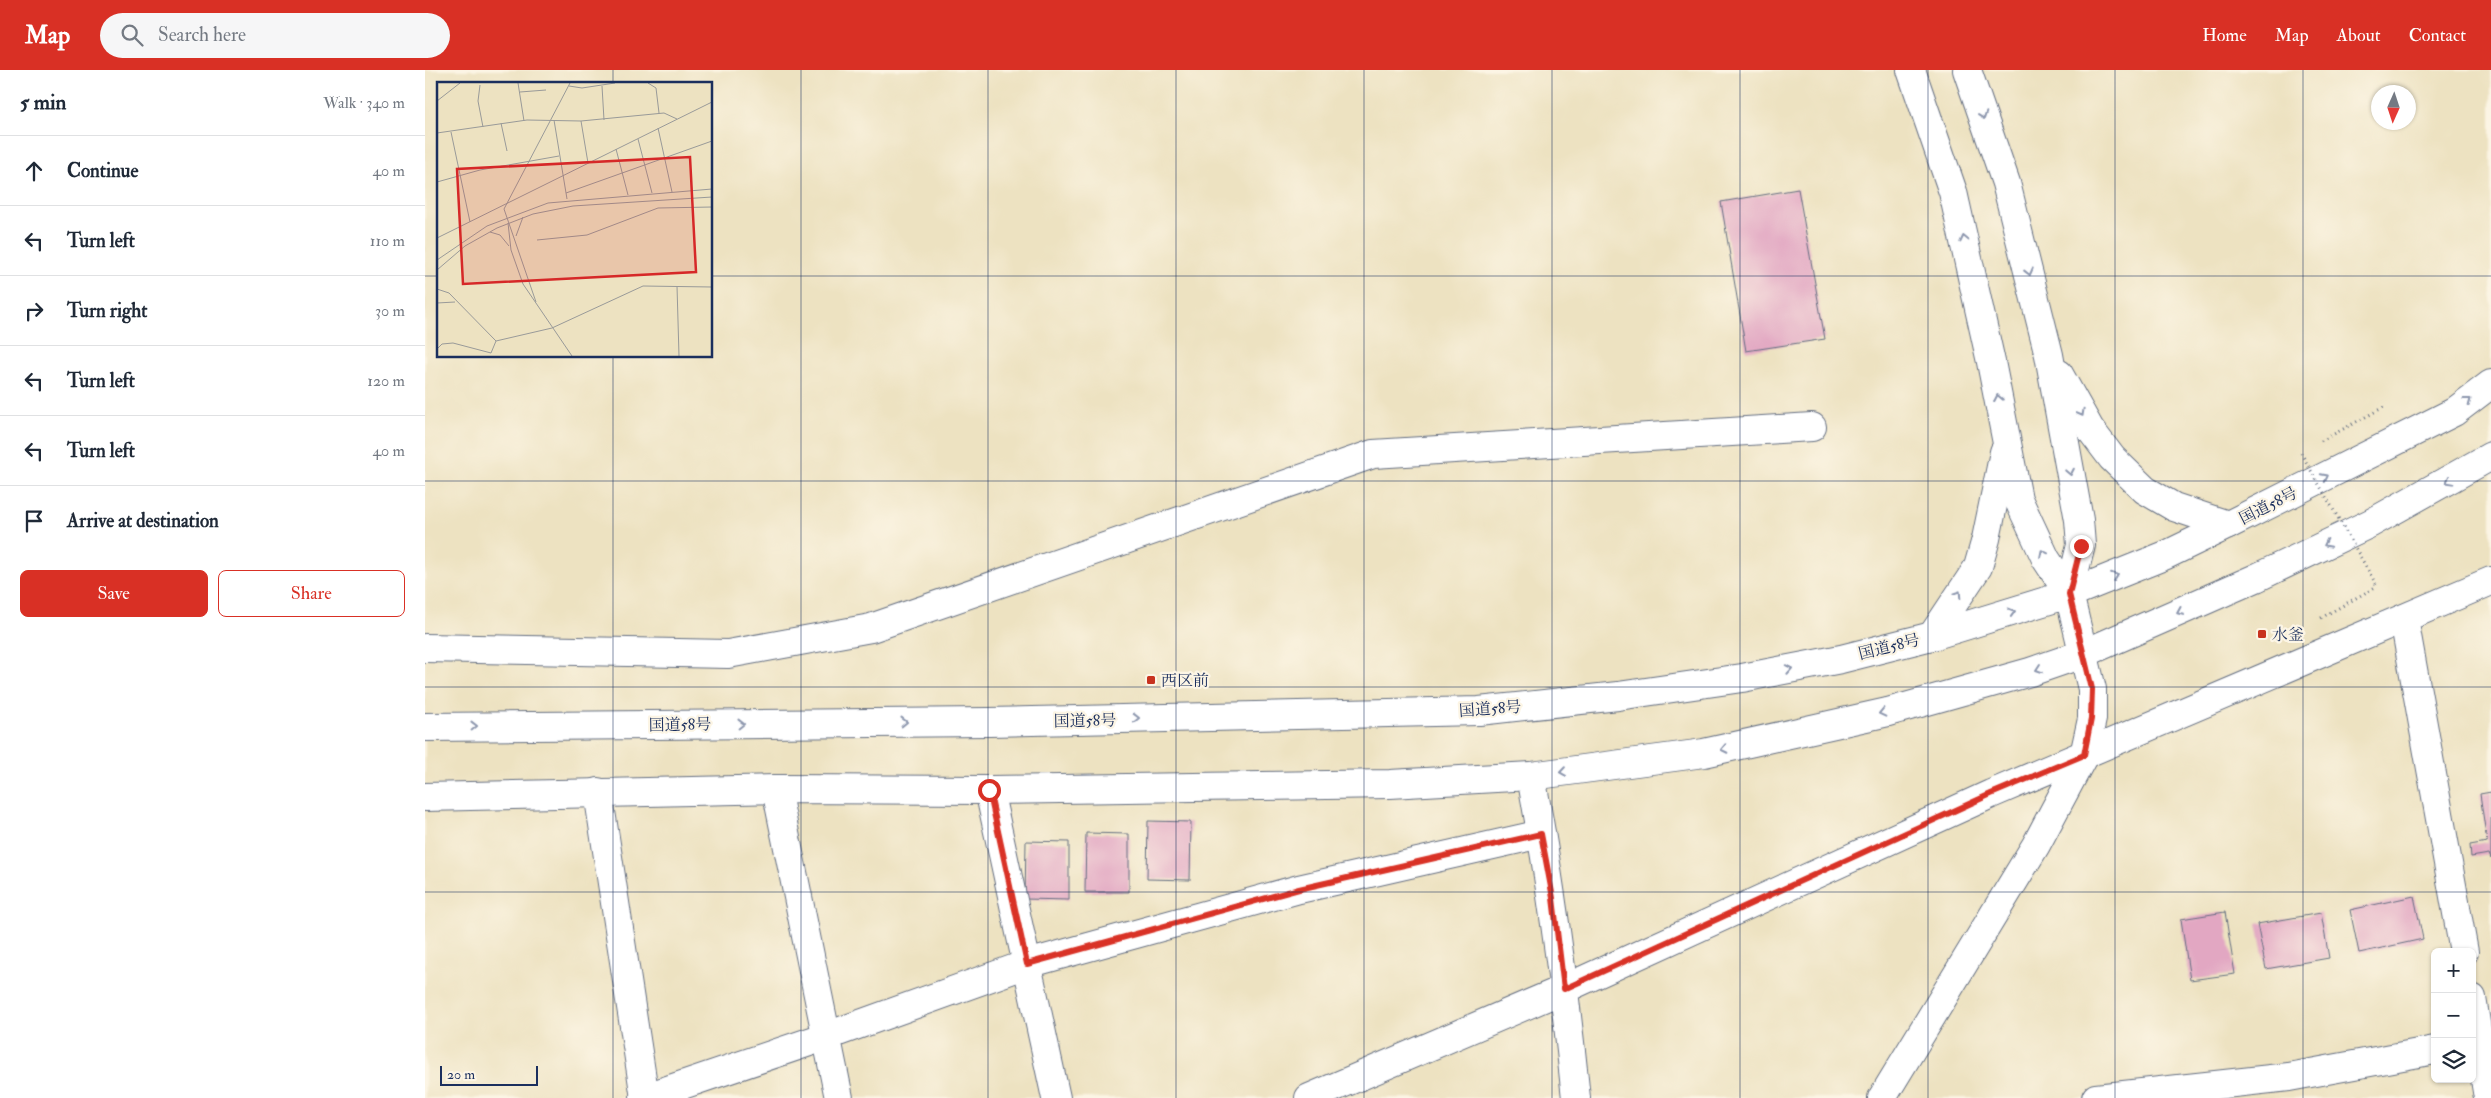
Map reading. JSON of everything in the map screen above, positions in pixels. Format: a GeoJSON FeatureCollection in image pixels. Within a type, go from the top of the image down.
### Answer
{"type":"FeatureCollection","features":[{"type":"Feature","properties":{"kind":"main road"},"geometry":{"type":"LineString","coordinates":[[1881,1098],[2036,845],[2084,755],[2091,719],[2092,689],[2085,653],[2069,594],[2046,559],[2018,499],[1953,192],[1911,70]]}},
{"type":"Feature","properties":{"kind":"main road"},"geometry":{"type":"LineString","coordinates":[[1967,70],[2007,183],[2049,355],[2079,520],[2081,546],[2069,594]]}},
{"type":"Feature","properties":{"kind":"main road"},"geometry":{"type":"LineString","coordinates":[[2049,355],[2090,429],[2111,458],[2145,490],[2174,506],[2228,525]]}},
{"type":"Feature","properties":{"kind":"main road","name":"国道58号"},"geometry":{"type":"LineString","coordinates":[[425,727],[999,721],[1479,711],[1618,696],[1742,678],[1841,659],[1932,636],[2069,594],[2166,555],[2228,525],[2454,412],[2491,384]]}},
{"type":"Feature","properties":{"kind":"main road"},"geometry":{"type":"LineString","coordinates":[[425,648],[728,654],[871,628],[1373,454],[1812,428]]}},
{"type":"Feature","properties":{"kind":"main road"},"geometry":{"type":"LineString","coordinates":[[1932,636],[1978,567],[1986,539],[2007,440]]}},
{"type":"Feature","properties":{"kind":"main road"},"geometry":{"type":"LineString","coordinates":[[425,797],[776,789],[989,790],[1390,784],[1531,776],[1704,753],[1888,712],[2030,672],[2085,653],[2256,578],[2371,523],[2491,456]]}},
{"type":"Feature","properties":{"kind":"main road"},"geometry":{"type":"LineString","coordinates":[[1324,1095],[1564,989],[1991,794],[2491,581]]}},
{"type":"Feature","properties":{"kind":"main road"},"geometry":{"type":"LineString","coordinates":[[2404,619],[2463,948]]}},
{"type":"Feature","properties":{"kind":"main road"},"geometry":{"type":"LineString","coordinates":[[1531,776],[1553,898],[1576,1098]]}},
{"type":"Feature","properties":{"kind":"main road"},"geometry":{"type":"LineString","coordinates":[[776,789],[839,1098]]}},
{"type":"Feature","properties":{"kind":"main road"},"geometry":{"type":"LineString","coordinates":[[989,790],[1056,1098]]}},
{"type":"Feature","properties":{"kind":"main road"},"geometry":{"type":"LineString","coordinates":[[598,792],[645,1098],[827,1036],[1027,964],[1299,889],[1541,834]]}},
{"type":"Feature","properties":{"kind":"main road"},"geometry":{"type":"LineString","coordinates":[[2476,1018],[2488,1098]]}},
{"type":"Feature","properties":{"kind":"main road"},"geometry":{"type":"LineString","coordinates":[[2096,1098],[2289,1076],[2431,1051]]}},
{"type":"Feature","properties":{"kind":"path"},"geometry":{"type":"LineString","coordinates":[[2318,443],[2384,407]]}},
{"type":"Feature","properties":{"kind":"path"},"geometry":{"type":"LineString","coordinates":[[2309,448],[2301,452],[2377,586],[2319,619]]}},
{"type":"Feature","properties":{"kind":"building"},"geometry":{"type":"Polygon","coordinates":[[[1798,189],[1825,339],[1746,351],[1721,202],[1798,189]]]}},
{"type":"Feature","properties":{"kind":"building"},"geometry":{"type":"Polygon","coordinates":[[[2491,792],[2491,859],[2489,854],[2471,857],[2470,845],[2487,842],[2480,794],[2491,792]]]}},
{"type":"Feature","properties":{"kind":"building"},"geometry":{"type":"Polygon","coordinates":[[[1148,821],[1191,822],[1190,880],[1147,879],[1148,821]]]}},
{"type":"Feature","properties":{"kind":"building"},"geometry":{"type":"Polygon","coordinates":[[[1086,833],[1129,834],[1129,892],[1085,892],[1086,833]]]}},
{"type":"Feature","properties":{"kind":"building"},"geometry":{"type":"Polygon","coordinates":[[[1026,841],[1069,842],[1069,900],[1025,899],[1026,841]]]}},
{"type":"Feature","properties":{"kind":"building"},"geometry":{"type":"Polygon","coordinates":[[[2414,896],[2423,939],[2359,953],[2350,910],[2414,896]]]}},
{"type":"Feature","properties":{"kind":"building"},"geometry":{"type":"Polygon","coordinates":[[[2225,912],[2235,974],[2190,980],[2181,919],[2225,912]]]}},
{"type":"Feature","properties":{"kind":"building"},"geometry":{"type":"Polygon","coordinates":[[[2321,913],[2329,958],[2266,969],[2257,924],[2321,913]]]}},
{"type":"Feature","properties":{"kind":"place","name":"水釜"},"geometry":{"type":"Point","coordinates":[2262,634]}},
{"type":"Feature","properties":{"kind":"place","name":"西区前"},"geometry":{"type":"Point","coordinates":[1151,680]}},
{"type":"Feature","properties":{"kind":"route"},"geometry":{"type":"LineString","coordinates":[[989,790],[1027,964],[1299,889],[1541,834],[1553,898],[1564,989],[1991,794],[2084,755],[2091,719],[2092,689],[2085,653],[2069,594],[2081,546]]}}]}
